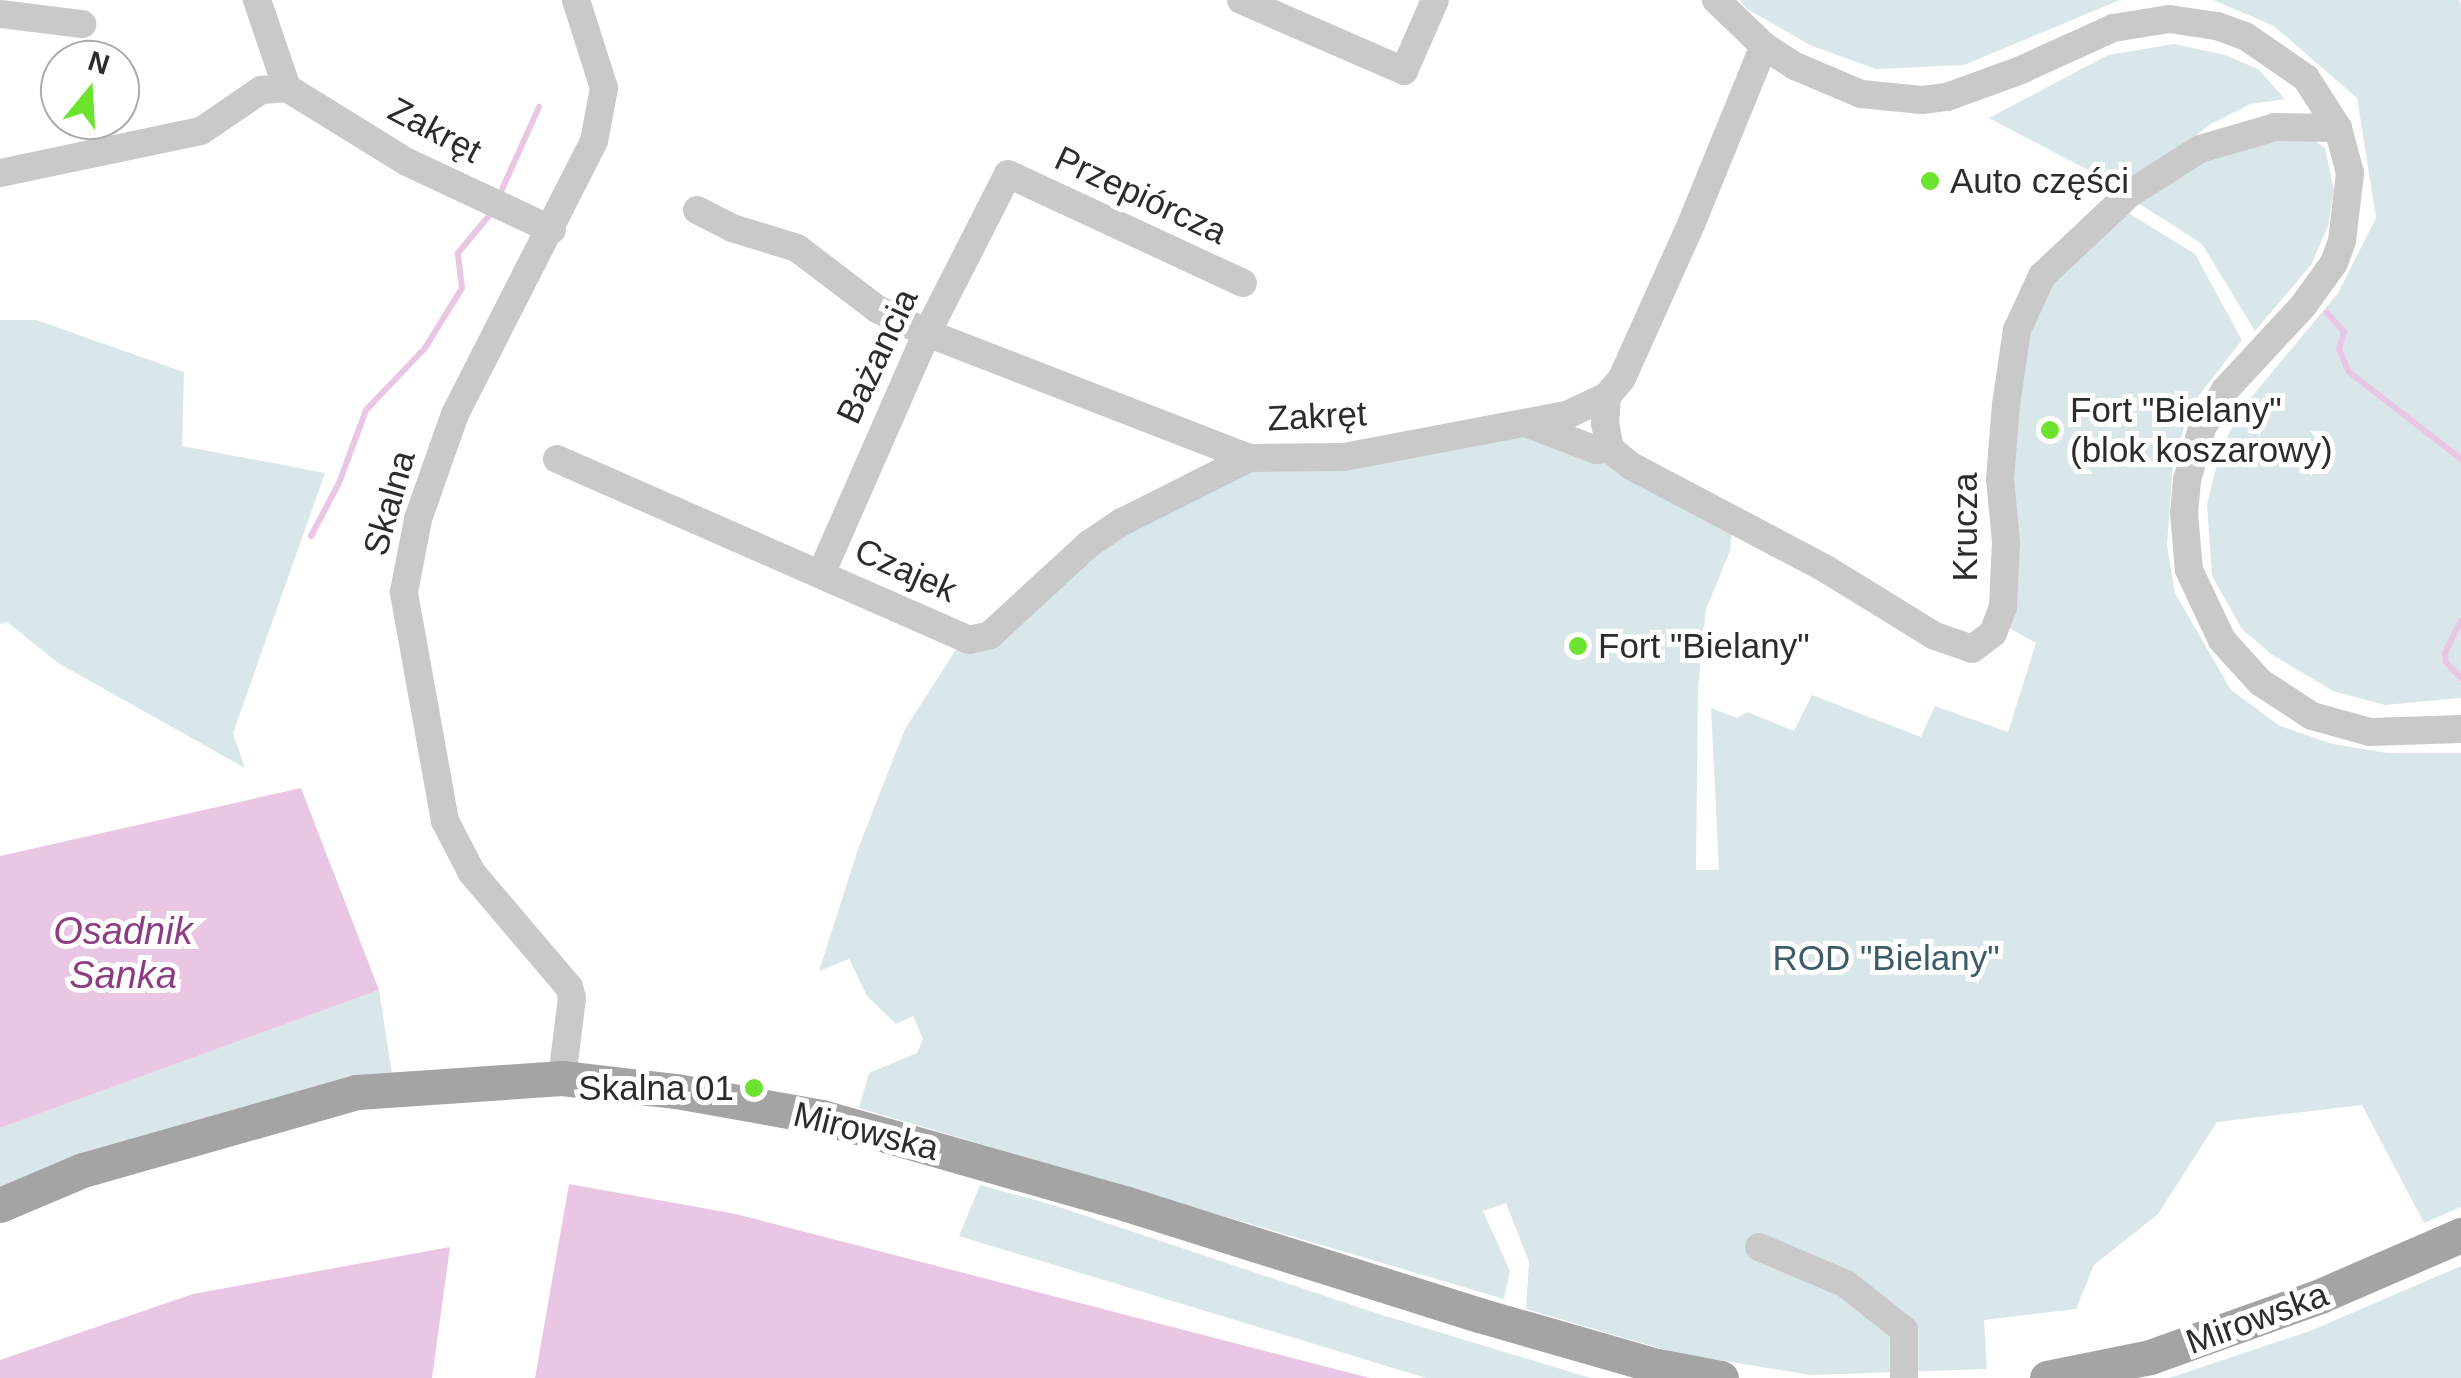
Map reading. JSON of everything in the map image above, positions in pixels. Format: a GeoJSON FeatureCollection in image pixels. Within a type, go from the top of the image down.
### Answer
{"type":"FeatureCollection","features":[{"type":"Feature","properties":{"kind":"main road","name":"Mirowska"},"geometry":{"type":"LineString","coordinates":[[0,1205],[84,1170],[357,1092],[562,1078],[692,1094],[822,1117],[1127,1204],[1657,1366],[1721,1378]]}},
{"type":"Feature","properties":{"kind":"main road","name":"Mirowska"},"geometry":{"type":"LineString","coordinates":[[2047,1378],[2150,1356],[2320,1296],[2461,1235]]}},
{"type":"Feature","properties":{"kind":"street"},"geometry":{"type":"LineString","coordinates":[[0,172],[201,131],[261,90],[287,88],[256,0]]}},
{"type":"Feature","properties":{"kind":"street"},"geometry":{"type":"LineString","coordinates":[[1241,0],[1404,71],[1435,0]]}},
{"type":"Feature","properties":{"kind":"street"},"geometry":{"type":"LineString","coordinates":[[1716,0],[1764,46],[1794,66],[1861,94],[1922,100],[1968,91],[2114,28],[2140,21],[2192,22],[2245,36],[2306,78],[2338,128],[2350,174],[2342,241],[2334,262],[2303,306],[2226,390],[2202,428],[2187,480],[2184,513],[2189,570],[2222,640],[2260,682],[2312,716],[2370,732],[2461,729]]}},
{"type":"Feature","properties":{"kind":"street","name":"Skalna"},"geometry":{"type":"LineString","coordinates":[[562,1078],[572,998],[569,986],[472,873],[445,821],[404,592],[418,519],[456,414],[594,141],[604,88],[583,1]]}},
{"type":"Feature","properties":{"kind":"street"},"geometry":{"type":"LineString","coordinates":[[0,14],[82,24]]}},
{"type":"Feature","properties":{"kind":"street"},"geometry":{"type":"LineString","coordinates":[[1526,423],[1596,450],[1610,449],[1605,423],[1607,396],[1630,360],[1764,46]]}},
{"type":"Feature","properties":{"kind":"street","name":"Zakręt"},"geometry":{"type":"LineString","coordinates":[[287,88],[407,162],[552,230]]}},
{"type":"Feature","properties":{"kind":"street","name":"Krucza"},"geometry":{"type":"LineString","coordinates":[[1610,449],[1632,466],[1826,569],[1935,636],[1972,649],[1993,634],[2002,608],[2006,542],[2000,479],[2006,405],[2017,330],[2042,276],[2129,194],[2200,149],[2275,126],[2338,128]]}},
{"type":"Feature","properties":{"kind":"street","name":"Przepiórcza"},"geometry":{"type":"LineString","coordinates":[[1008,174],[1243,283]]}},
{"type":"Feature","properties":{"kind":"street","name":"Bażancia"},"geometry":{"type":"LineString","coordinates":[[821,574],[927,333],[1008,174]]}},
{"type":"Feature","properties":{"kind":"street","name":"Zakręt"},"geometry":{"type":"LineString","coordinates":[[697,210],[732,228],[797,248],[877,310],[927,333],[1249,458],[1344,456],[1568,415],[1607,396]]}},
{"type":"Feature","properties":{"kind":"street","name":"Czajek"},"geometry":{"type":"LineString","coordinates":[[557,460],[969,640],[990,635],[1089,544],[1122,522],[1249,458]]}},
{"type":"Feature","properties":{"kind":"street"},"geometry":{"type":"LineString","coordinates":[[1759,1247],[1846,1284],[1904,1330],[1904,1378]]}},
{"type":"Feature","properties":{"kind":"green space"},"geometry":{"type":"Polygon","coordinates":[[[1740,0],[2120,0],[1964,65],[1876,69],[1812,46],[1747,9],[1740,0]]]}},
{"type":"Feature","properties":{"kind":"green space"},"geometry":{"type":"Polygon","coordinates":[[[2213,0],[2459,0],[2461,4],[2461,698],[2385,705],[2333,691],[2271,654],[2242,629],[2212,576],[2207,504],[2221,448],[2244,406],[2338,293],[2376,218],[2357,98],[2274,26],[2213,0]]]}},
{"type":"Feature","properties":{"kind":"green space"},"geometry":{"type":"Polygon","coordinates":[[[2174,44],[2225,55],[2258,69],[2285,99],[2251,104],[2211,124],[2124,189],[1989,118],[2108,55],[2174,44]]]}},
{"type":"Feature","properties":{"kind":"green space"},"geometry":{"type":"Polygon","coordinates":[[[2302,132],[2325,148],[2334,190],[2328,226],[2311,265],[2255,331],[2202,244],[2135,201],[2215,152],[2302,132]]]}},
{"type":"Feature","properties":{"kind":"green space","name":"ROD \"Bielany\""},"geometry":{"type":"Polygon","coordinates":[[[2127,212],[2195,254],[2242,340],[2190,407],[2173,465],[2167,545],[2175,593],[2231,690],[2280,726],[2333,744],[2387,753],[2461,753],[2461,1207],[2424,1223],[2362,1105],[2217,1122],[2158,1214],[2094,1265],[2076,1309],[1984,1320],[1987,1369],[1811,1375],[1676,1353],[1526,1309],[1529,1262],[1506,1203],[1483,1211],[1510,1271],[1504,1299],[859,1108],[869,1073],[917,1053],[923,1039],[913,1016],[896,1024],[867,996],[849,959],[819,971],[858,849],[905,729],[957,648],[1091,549],[1260,464],[1523,433],[1610,462],[1732,533],[1730,551],[1706,609],[1698,688],[1696,870],[1719,870],[1711,708],[1737,718],[1747,712],[1794,731],[1812,695],[1921,737],[1935,706],[2008,732],[2036,643],[2009,628],[2008,481],[2027,329],[2039,298],[2127,212]]]}},
{"type":"Feature","properties":{"kind":"green space"},"geometry":{"type":"Polygon","coordinates":[[[0,320],[36,320],[184,372],[182,446],[325,473],[233,733],[245,768],[58,663],[7,622],[0,624],[0,320]]]}},
{"type":"Feature","properties":{"kind":"green space"},"geometry":{"type":"Polygon","coordinates":[[[379,990],[392,1074],[0,1190],[0,1128],[379,990]]]}},
{"type":"Feature","properties":{"kind":"green space"},"geometry":{"type":"Polygon","coordinates":[[[980,1185],[1591,1378],[1426,1378],[959,1236],[980,1185]]]}},
{"type":"Feature","properties":{"kind":"green space"},"geometry":{"type":"Polygon","coordinates":[[[2461,1266],[2461,1378],[2169,1378],[2310,1331],[2461,1266]]]}},
{"type":"Feature","properties":{"kind":"water","name":"Osadnik Sanka"},"geometry":{"type":"Polygon","coordinates":[[[301,788],[379,990],[0,1128],[0,856],[301,788]]]}},
{"type":"Feature","properties":{"kind":"water"},"geometry":{"type":"Polygon","coordinates":[[[569,1184],[736,1214],[1370,1378],[535,1378],[569,1184]]]}},
{"type":"Feature","properties":{"kind":"water"},"geometry":{"type":"Polygon","coordinates":[[[450,1247],[432,1378],[0,1378],[0,1360],[193,1294],[450,1247]]]}},
{"type":"Feature","properties":{"kind":"waterway"},"geometry":{"type":"LineString","coordinates":[[499,196],[539,107]]}},
{"type":"Feature","properties":{"kind":"waterway"},"geometry":{"type":"LineString","coordinates":[[311,536],[339,483],[366,410],[425,348],[462,288],[458,253],[492,212]]}},
{"type":"Feature","properties":{"kind":"waterway"},"geometry":{"type":"LineString","coordinates":[[2327,313],[2344,332],[2339,349],[2349,372],[2461,459]]}},
{"type":"Feature","properties":{"kind":"waterway"},"geometry":{"type":"LineString","coordinates":[[2461,621],[2445,653],[2446,662],[2461,678]]}},
{"type":"Feature","properties":{"kind":"place","name":"Auto części"},"geometry":{"type":"Point","coordinates":[1930,181]}},
{"type":"Feature","properties":{"kind":"place","name":"Fort \"Bielany\" (blok koszarowy)"},"geometry":{"type":"Point","coordinates":[2050,430]}},
{"type":"Feature","properties":{"kind":"place","name":"Fort \"Bielany\""},"geometry":{"type":"Point","coordinates":[1578,646]}},
{"type":"Feature","properties":{"kind":"place","name":"Skalna 01"},"geometry":{"type":"Point","coordinates":[754,1088]}}]}
